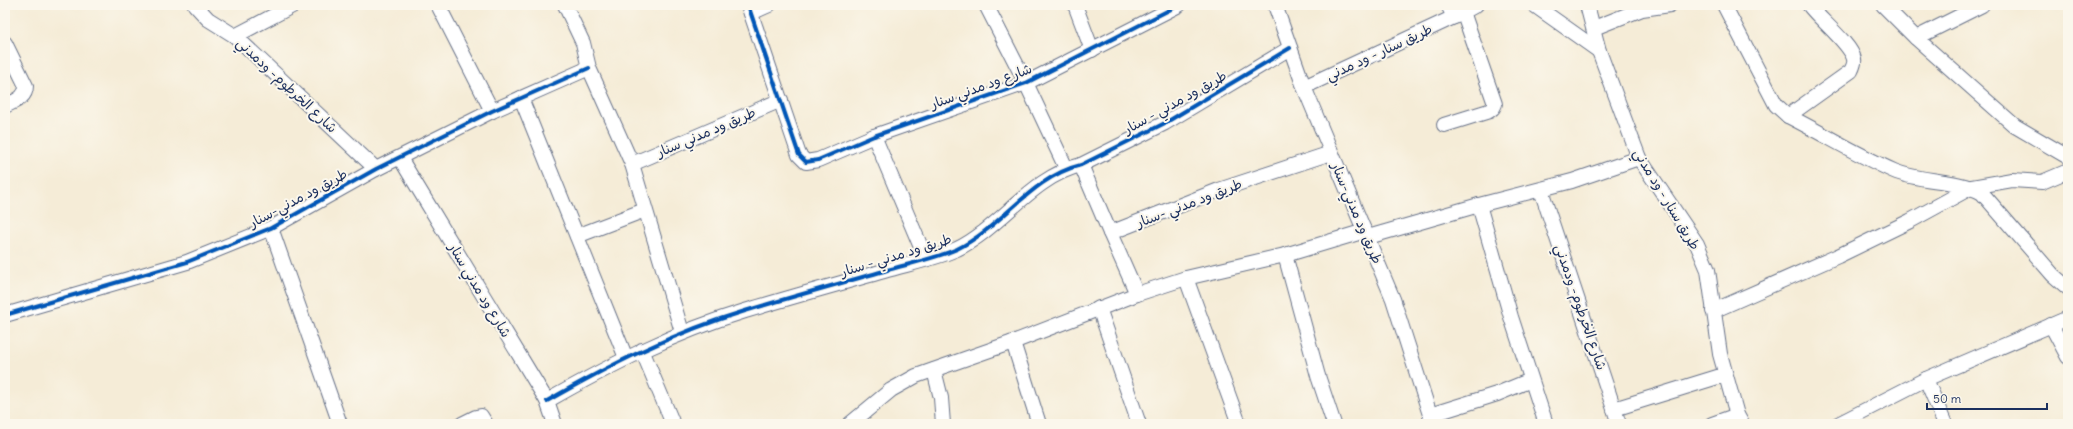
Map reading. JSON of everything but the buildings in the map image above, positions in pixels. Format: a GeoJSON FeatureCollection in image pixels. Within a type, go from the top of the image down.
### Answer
{"type":"FeatureCollection","features":[{"type":"Feature","properties":{"kind":"street","name":"شارع الخرطوم- ودمدني"},"geometry":{"type":"LineString","coordinates":[[195,5],[208,19],[235,36],[376,169]]}},
{"type":"Feature","properties":{"kind":"street"},"geometry":{"type":"LineString","coordinates":[[235,36],[294,5]]}},
{"type":"Feature","properties":{"kind":"street"},"geometry":{"type":"LineString","coordinates":[[438,5],[492,112]]}},
{"type":"Feature","properties":{"kind":"street"},"geometry":{"type":"LineString","coordinates":[[565,5],[583,43],[589,68],[632,164],[682,332]]}},
{"type":"Feature","properties":{"kind":"street"},"geometry":{"type":"LineString","coordinates":[[769,5],[750,9],[781,100]]}},
{"type":"Feature","properties":{"kind":"street"},"geometry":{"type":"LineString","coordinates":[[986,5],[1026,83],[1066,168]]}},
{"type":"Feature","properties":{"kind":"street"},"geometry":{"type":"LineString","coordinates":[[1075,5],[1092,50]]}},
{"type":"Feature","properties":{"kind":"street","name":"شارع ود مدني سنار"},"geometry":{"type":"LineString","coordinates":[[781,100],[799,155],[806,162],[818,160],[874,136],[1026,83],[1179,5]]}},
{"type":"Feature","properties":{"kind":"street","name":"طريق ود مدني-سنار"},"geometry":{"type":"LineString","coordinates":[[1275,5],[1304,87],[1393,299],[1432,419]]}},
{"type":"Feature","properties":{"kind":"street","name":"طريق سنار - ود مدني"},"geometry":{"type":"LineString","coordinates":[[1304,87],[1455,12],[1476,5]]}},
{"type":"Feature","properties":{"kind":"street"},"geometry":{"type":"LineString","coordinates":[[1534,5],[1599,51]]}},
{"type":"Feature","properties":{"kind":"street","name":"طريق سنار - ود مدني"},"geometry":{"type":"LineString","coordinates":[[1587,5],[1599,51],[1639,158],[1697,244],[1708,270],[1714,311]]}},
{"type":"Feature","properties":{"kind":"street"},"geometry":{"type":"LineString","coordinates":[[1594,28],[1642,9],[1670,5]]}},
{"type":"Feature","properties":{"kind":"street"},"geometry":{"type":"LineString","coordinates":[[1724,5],[1776,105],[1788,116],[1895,171],[1925,179],[1972,187],[1982,193],[2053,274],[2068,288]]}},
{"type":"Feature","properties":{"kind":"street"},"geometry":{"type":"LineString","coordinates":[[1788,116],[1851,71],[1855,63],[1848,47],[1809,5]]}},
{"type":"Feature","properties":{"kind":"street"},"geometry":{"type":"LineString","coordinates":[[1883,5],[1916,38],[2015,126],[2068,156]]}},
{"type":"Feature","properties":{"kind":"street"},"geometry":{"type":"LineString","coordinates":[[1916,38],[1982,5]]}},
{"type":"Feature","properties":{"kind":"street"},"geometry":{"type":"LineString","coordinates":[[1444,125],[1489,111],[1494,108],[1495,104],[1455,12]]}},
{"type":"Feature","properties":{"kind":"street"},"geometry":{"type":"LineString","coordinates":[[5,43],[26,86],[26,92],[23,96],[5,106]]}},
{"type":"Feature","properties":{"kind":"street","name":"طريق ود مدني - سنار"},"geometry":{"type":"LineString","coordinates":[[547,401],[626,358],[682,332],[743,311],[926,259],[957,248],[982,231],[1050,177],[1066,168],[1081,165],[1165,123],[1290,48]]}},
{"type":"Feature","properties":{"kind":"street","name":"طريق ود مدني-سنار"},"geometry":{"type":"LineString","coordinates":[[5,315],[187,262],[271,228],[376,169],[521,98],[589,68]]}},
{"type":"Feature","properties":{"kind":"street"},"geometry":{"type":"LineString","coordinates":[[521,98],[626,358]]}},
{"type":"Feature","properties":{"kind":"street","name":"طريق ود مدني سنار"},"geometry":{"type":"LineString","coordinates":[[632,164],[781,100]]}},
{"type":"Feature","properties":{"kind":"street","name":"طريق ود مدني - سنار"},"geometry":{"type":"LineString","coordinates":[[874,136],[926,259]]}},
{"type":"Feature","properties":{"kind":"street","name":"طريق ود مدني -سنار"},"geometry":{"type":"LineString","coordinates":[[1110,233],[1219,190],[1331,153]]}},
{"type":"Feature","properties":{"kind":"street","name":"شارع ود مدني سنار"},"geometry":{"type":"LineString","coordinates":[[400,158],[547,401],[555,424]]}},
{"type":"Feature","properties":{"kind":"street"},"geometry":{"type":"LineString","coordinates":[[850,424],[902,382],[1013,342],[1137,294],[1186,278],[1285,255],[1572,182],[1639,158]]}},
{"type":"Feature","properties":{"kind":"street"},"geometry":{"type":"LineString","coordinates":[[1081,165],[1137,294]]}},
{"type":"Feature","properties":{"kind":"street"},"geometry":{"type":"LineString","coordinates":[[1712,424],[1739,420],[1724,374],[1714,311],[1838,256],[1910,221],[1972,187],[2012,180],[2042,182],[2068,171]]}},
{"type":"Feature","properties":{"kind":"street","name":"شارع الخرطوم- ودمدني"},"geometry":{"type":"LineString","coordinates":[[1541,190],[1620,424]]}},
{"type":"Feature","properties":{"kind":"street"},"geometry":{"type":"LineString","coordinates":[[1479,205],[1531,380],[1546,424]]}},
{"type":"Feature","properties":{"kind":"street"},"geometry":{"type":"LineString","coordinates":[[577,236],[646,210]]}},
{"type":"Feature","properties":{"kind":"street","name":"طريق ود مدني-سنار"},"geometry":{"type":"LineString","coordinates":[[271,228],[340,424]]}},
{"type":"Feature","properties":{"kind":"street"},"geometry":{"type":"LineString","coordinates":[[1285,255],[1318,376],[1334,424]]}},
{"type":"Feature","properties":{"kind":"street"},"geometry":{"type":"LineString","coordinates":[[1186,278],[1239,424]]}},
{"type":"Feature","properties":{"kind":"street"},"geometry":{"type":"LineString","coordinates":[[1099,308],[1139,424]]}},
{"type":"Feature","properties":{"kind":"street"},"geometry":{"type":"LineString","coordinates":[[1838,424],[1926,379],[2068,318]]}},
{"type":"Feature","properties":{"kind":"street"},"geometry":{"type":"LineString","coordinates":[[2051,325],[2068,357]]}},
{"type":"Feature","properties":{"kind":"street"},"geometry":{"type":"LineString","coordinates":[[1013,342],[1039,424]]}},
{"type":"Feature","properties":{"kind":"street"},"geometry":{"type":"LineString","coordinates":[[642,350],[673,424]]}},
{"type":"Feature","properties":{"kind":"street"},"geometry":{"type":"LineString","coordinates":[[934,370],[941,398],[943,424]]}},
{"type":"Feature","properties":{"kind":"street"},"geometry":{"type":"LineString","coordinates":[[1614,408],[1724,374]]}},
{"type":"Feature","properties":{"kind":"street"},"geometry":{"type":"LineString","coordinates":[[1926,379],[1945,424]]}},
{"type":"Feature","properties":{"kind":"street"},"geometry":{"type":"LineString","coordinates":[[1432,419],[1531,380]]}},
{"type":"Feature","properties":{"kind":"street"},"geometry":{"type":"LineString","coordinates":[[462,424],[481,416],[486,424]]}},
{"type":"Feature","properties":{"kind":"cycle path"},"geometry":{"type":"LineString","coordinates":[[748,5],[799,155],[806,162],[818,160],[874,136],[1026,83],[1179,5]]}},
{"type":"Feature","properties":{"kind":"cycle path"},"geometry":{"type":"LineString","coordinates":[[547,401],[643,350],[719,319],[930,259],[957,249],[973,240],[1047,180],[1063,171],[1081,165],[1165,123],[1290,48]]}},
{"type":"Feature","properties":{"kind":"cycle path"},"geometry":{"type":"LineString","coordinates":[[5,315],[187,262],[271,228],[376,169],[492,111],[589,68]]}}]}
